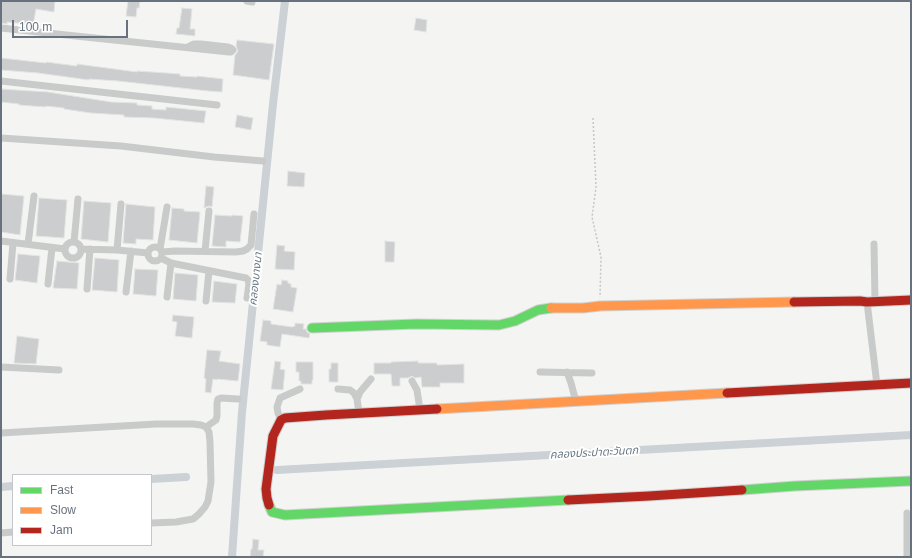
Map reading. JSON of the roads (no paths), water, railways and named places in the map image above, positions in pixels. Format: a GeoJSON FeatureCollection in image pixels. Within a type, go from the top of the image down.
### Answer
{"type":"FeatureCollection","features":[{"type":"Feature","properties":{"kind":"street"},"geometry":{"type":"LineString","coordinates":[[247,1],[252,2]]}},
{"type":"Feature","properties":{"kind":"street"},"geometry":{"type":"LineString","coordinates":[[1,28],[231,52],[233,50],[228,47],[201,44],[194,44],[188,47]]}},
{"type":"Feature","properties":{"kind":"street"},"geometry":{"type":"LineString","coordinates":[[1,81],[217,105]]}},
{"type":"Feature","properties":{"kind":"street"},"geometry":{"type":"LineString","coordinates":[[1,138],[120,146],[263,161]]}},
{"type":"Feature","properties":{"kind":"street"},"geometry":{"type":"LineString","coordinates":[[28,244],[34,196]]}},
{"type":"Feature","properties":{"kind":"street"},"geometry":{"type":"LineString","coordinates":[[74,242],[78,199]]}},
{"type":"Feature","properties":{"kind":"street"},"geometry":{"type":"LineString","coordinates":[[117,250],[121,204]]}},
{"type":"Feature","properties":{"kind":"street"},"geometry":{"type":"LineString","coordinates":[[148,253],[150,259],[156,262],[161,253],[166,207]]}},
{"type":"Feature","properties":{"kind":"street"},"geometry":{"type":"LineString","coordinates":[[205,252],[209,210]]}},
{"type":"Feature","properties":{"kind":"street"},"geometry":{"type":"LineString","coordinates":[[161,253],[174,251],[236,252],[248,249],[251,245],[254,214]]}},
{"type":"Feature","properties":{"kind":"street"},"geometry":{"type":"LineString","coordinates":[[1,241],[65,249]]}},
{"type":"Feature","properties":{"kind":"street"},"geometry":{"type":"LineString","coordinates":[[74,242],[78,244],[81,249]]}},
{"type":"Feature","properties":{"kind":"street"},"geometry":{"type":"LineString","coordinates":[[74,242],[68,244],[65,249],[67,255],[73,258],[79,255],[81,249]]}},
{"type":"Feature","properties":{"kind":"street"},"geometry":{"type":"LineString","coordinates":[[10,279],[13,243]]}},
{"type":"Feature","properties":{"kind":"street"},"geometry":{"type":"LineString","coordinates":[[874,244],[871,302],[876,385]]}},
{"type":"Feature","properties":{"kind":"street"},"geometry":{"type":"LineString","coordinates":[[148,253],[151,248],[158,247],[161,253],[171,263],[246,278],[249,284],[247,298]]}},
{"type":"Feature","properties":{"kind":"street"},"geometry":{"type":"LineString","coordinates":[[48,284],[52,248]]}},
{"type":"Feature","properties":{"kind":"street"},"geometry":{"type":"LineString","coordinates":[[81,249],[148,253]]}},
{"type":"Feature","properties":{"kind":"street"},"geometry":{"type":"LineString","coordinates":[[87,289],[90,249]]}},
{"type":"Feature","properties":{"kind":"street"},"geometry":{"type":"LineString","coordinates":[[126,292],[131,251]]}},
{"type":"Feature","properties":{"kind":"street"},"geometry":{"type":"LineString","coordinates":[[167,297],[171,263]]}},
{"type":"Feature","properties":{"kind":"street"},"geometry":{"type":"LineString","coordinates":[[206,301],[209,271]]}},
{"type":"Feature","properties":{"kind":"street"},"geometry":{"type":"LineString","coordinates":[[312,328],[416,324],[499,325],[515,321],[538,310],[548,308],[911,300]]}},
{"type":"Feature","properties":{"kind":"street"},"geometry":{"type":"LineString","coordinates":[[1,367],[59,370]]}},
{"type":"Feature","properties":{"kind":"street"},"geometry":{"type":"LineString","coordinates":[[540,372],[592,373]]}},
{"type":"Feature","properties":{"kind":"street"},"geometry":{"type":"LineString","coordinates":[[567,372],[572,383],[576,402]]}},
{"type":"Feature","properties":{"kind":"street"},"geometry":{"type":"LineString","coordinates":[[357,399],[360,392],[371,379]]}},
{"type":"Feature","properties":{"kind":"street"},"geometry":{"type":"LineString","coordinates":[[412,381],[417,390],[420,410]]}},
{"type":"Feature","properties":{"kind":"street"},"geometry":{"type":"LineString","coordinates":[[911,383],[285,418],[281,420],[273,436],[266,489],[267,498],[272,512],[285,515],[649,496],[911,480]]}},
{"type":"Feature","properties":{"kind":"street"},"geometry":{"type":"LineString","coordinates":[[338,389],[350,390],[354,393],[357,399],[359,413]]}},
{"type":"Feature","properties":{"kind":"street"},"geometry":{"type":"LineString","coordinates":[[281,420],[277,407],[280,398],[300,390]]}},
{"type":"Feature","properties":{"kind":"street"},"geometry":{"type":"LineString","coordinates":[[206,427],[216,420],[218,399],[238,399]]}},
{"type":"Feature","properties":{"kind":"street"},"geometry":{"type":"LineString","coordinates":[[1,433],[156,424],[193,424],[206,427],[210,442],[211,482],[208,501],[205,507],[192,519],[176,522],[152,523]]}},
{"type":"Feature","properties":{"kind":"street"},"geometry":{"type":"LineString","coordinates":[[907,513],[907,557]]}},
{"type":"Feature","properties":{"kind":"street"},"geometry":{"type":"LineString","coordinates":[[1,533],[12,532]]}},
{"type":"Feature","properties":{"kind":"waterway","name":"คลองบางนา"},"geometry":{"type":"LineString","coordinates":[[232,557],[242,412],[273,104],[285,1]]}},
{"type":"Feature","properties":{"kind":"waterway","name":"คลองประปาตะวันตก"},"geometry":{"type":"LineString","coordinates":[[277,470],[911,435]]}},
{"type":"Feature","properties":{"kind":"waterway","name":"คลองประปาตะวันตก"},"geometry":{"type":"LineString","coordinates":[[152,479],[186,477]]}},
{"type":"Feature","properties":{"kind":"waterway","name":"คลองประปาตะวันตก"},"geometry":{"type":"LineString","coordinates":[[1,487],[12,486]]}}]}
